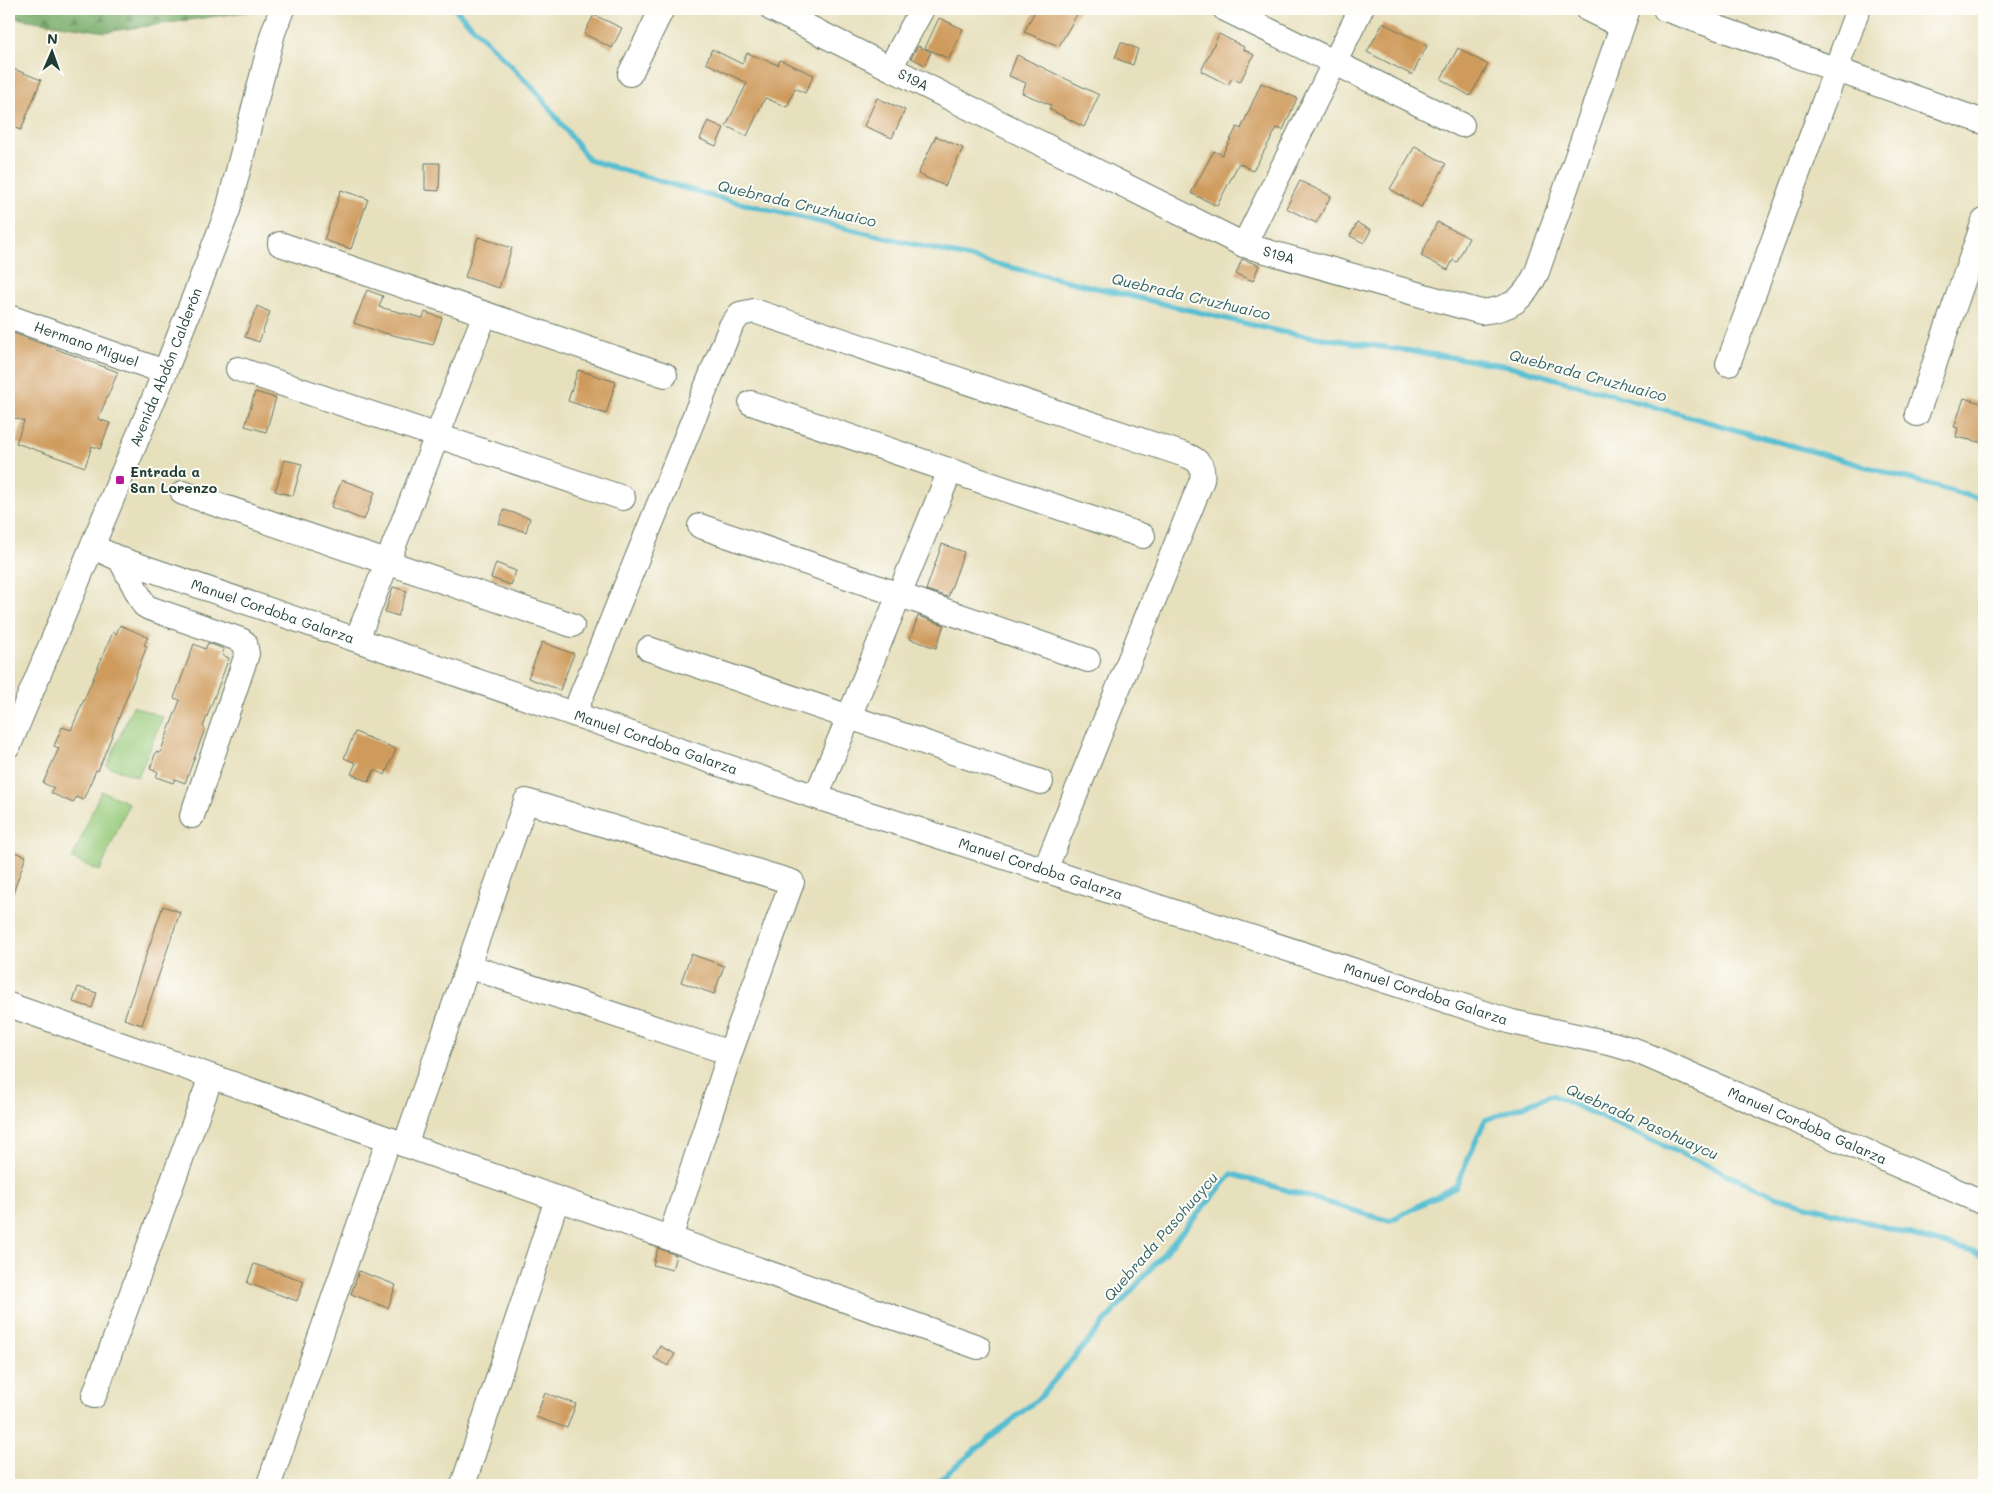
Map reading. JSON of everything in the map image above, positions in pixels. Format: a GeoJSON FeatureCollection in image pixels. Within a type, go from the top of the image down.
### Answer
{"type":"FeatureCollection","features":[{"type":"Feature","properties":{"kind":"street","name":"Avenida Abdón Calderón"},"geometry":{"type":"LineString","coordinates":[[9,745],[165,372],[228,210],[273,33],[282,9]]}},
{"type":"Feature","properties":{"kind":"street"},"geometry":{"type":"LineString","coordinates":[[630,74],[662,9]]}},
{"type":"Feature","properties":{"kind":"street","name":"S19A"},"geometry":{"type":"LineString","coordinates":[[772,9],[1244,245],[1481,312],[1499,310],[1516,302],[1529,289],[1625,18]]}},
{"type":"Feature","properties":{"kind":"street"},"geometry":{"type":"LineString","coordinates":[[890,68],[922,9]]}},
{"type":"Feature","properties":{"kind":"street"},"geometry":{"type":"LineString","coordinates":[[1225,9],[1462,125]]}},
{"type":"Feature","properties":{"kind":"street"},"geometry":{"type":"LineString","coordinates":[[1244,245],[1361,9]]}},
{"type":"Feature","properties":{"kind":"street"},"geometry":{"type":"LineString","coordinates":[[1587,9],[1625,18]]}},
{"type":"Feature","properties":{"kind":"street"},"geometry":{"type":"LineString","coordinates":[[1665,9],[1984,122]]}},
{"type":"Feature","properties":{"kind":"street"},"geometry":{"type":"LineString","coordinates":[[1728,364],[1858,9]]}},
{"type":"Feature","properties":{"kind":"street"},"geometry":{"type":"LineString","coordinates":[[1917,414],[1984,221]]}},
{"type":"Feature","properties":{"kind":"street"},"geometry":{"type":"LineString","coordinates":[[280,244],[665,375]]}},
{"type":"Feature","properties":{"kind":"street"},"geometry":{"type":"LineString","coordinates":[[574,714],[731,326],[735,319],[746,312],[754,311],[1188,456],[1201,465],[1203,470],[1202,480],[1045,870]]}},
{"type":"Feature","properties":{"kind":"street"},"geometry":{"type":"LineString","coordinates":[[357,639],[484,314]]}},
{"type":"Feature","properties":{"kind":"street","name":"Hermano Miguel"},"geometry":{"type":"LineString","coordinates":[[9,317],[165,372]]}},
{"type":"Feature","properties":{"kind":"street"},"geometry":{"type":"LineString","coordinates":[[238,369],[622,498]]}},
{"type":"Feature","properties":{"kind":"street"},"geometry":{"type":"LineString","coordinates":[[751,403],[1144,536]]}},
{"type":"Feature","properties":{"kind":"street"},"geometry":{"type":"LineString","coordinates":[[816,797],[950,471]]}},
{"type":"Feature","properties":{"kind":"street"},"geometry":{"type":"LineString","coordinates":[[182,493],[572,625]]}},
{"type":"Feature","properties":{"kind":"street"},"geometry":{"type":"LineString","coordinates":[[700,526],[1088,660]]}},
{"type":"Feature","properties":{"kind":"street","name":"Manuel Cordoba Galarza"},"geometry":{"type":"LineString","coordinates":[[93,547],[120,559],[816,797],[1512,1022],[1637,1051],[1984,1203]]}},
{"type":"Feature","properties":{"kind":"street"},"geometry":{"type":"LineString","coordinates":[[120,559],[144,604],[149,608],[245,643],[247,654],[192,816]]}},
{"type":"Feature","properties":{"kind":"street"},"geometry":{"type":"LineString","coordinates":[[649,649],[1041,782]]}},
{"type":"Feature","properties":{"kind":"street"},"geometry":{"type":"LineString","coordinates":[[269,1484],[397,1142],[468,966],[526,801],[792,882],[730,1053],[670,1238]]}},
{"type":"Feature","properties":{"kind":"street"},"geometry":{"type":"LineString","coordinates":[[468,966],[730,1053]]}},
{"type":"Feature","properties":{"kind":"street"},"geometry":{"type":"LineString","coordinates":[[9,1006],[978,1347]]}},
{"type":"Feature","properties":{"kind":"street"},"geometry":{"type":"LineString","coordinates":[[94,1396],[211,1076]]}},
{"type":"Feature","properties":{"kind":"street"},"geometry":{"type":"LineString","coordinates":[[463,1485],[557,1199]]}},
{"type":"Feature","properties":{"kind":"green space"},"geometry":{"type":"Polygon","coordinates":[[[9,9],[253,9],[253,11],[105,32],[9,17],[9,9]]]}},
{"type":"Feature","properties":{"kind":"green space"},"geometry":{"type":"Polygon","coordinates":[[[133,706],[163,717],[138,777],[107,766],[133,706]]]}},
{"type":"Feature","properties":{"kind":"green space"},"geometry":{"type":"Polygon","coordinates":[[[101,791],[129,803],[100,871],[72,859],[101,791]]]}},
{"type":"Feature","properties":{"kind":"building"},"geometry":{"type":"Polygon","coordinates":[[[1036,9],[1080,9],[1059,46],[1024,32],[1036,9]]]}},
{"type":"Feature","properties":{"kind":"building"},"geometry":{"type":"Polygon","coordinates":[[[594,15],[622,28],[612,48],[584,34],[594,15]]]}},
{"type":"Feature","properties":{"kind":"building"},"geometry":{"type":"Polygon","coordinates":[[[939,18],[963,29],[949,59],[925,48],[939,18]]]}},
{"type":"Feature","properties":{"kind":"building"},"geometry":{"type":"Polygon","coordinates":[[[1383,23],[1427,46],[1412,75],[1367,52],[1383,23]]]}},
{"type":"Feature","properties":{"kind":"building"},"geometry":{"type":"Polygon","coordinates":[[[1219,34],[1244,47],[1243,49],[1254,55],[1240,82],[1232,78],[1228,85],[1201,71],[1219,34]]]}},
{"type":"Feature","properties":{"kind":"building"},"geometry":{"type":"Polygon","coordinates":[[[1121,42],[1138,49],[1133,65],[1115,58],[1121,42]]]}},
{"type":"Feature","properties":{"kind":"building"},"geometry":{"type":"Polygon","coordinates":[[[918,46],[931,52],[925,65],[911,58],[918,46]]]}},
{"type":"Feature","properties":{"kind":"building"},"geometry":{"type":"Polygon","coordinates":[[[1458,48],[1488,65],[1470,96],[1441,79],[1458,48]]]}},
{"type":"Feature","properties":{"kind":"building"},"geometry":{"type":"Polygon","coordinates":[[[712,49],[742,64],[747,53],[778,65],[780,60],[814,75],[805,93],[795,88],[787,107],[765,98],[747,136],[726,126],[747,83],[706,63],[712,49]]]}},
{"type":"Feature","properties":{"kind":"building"},"geometry":{"type":"Polygon","coordinates":[[[1017,55],[1099,95],[1084,127],[1049,109],[1051,105],[1022,93],[1026,83],[1009,76],[1017,55]]]}},
{"type":"Feature","properties":{"kind":"building"},"geometry":{"type":"Polygon","coordinates":[[[9,67],[41,80],[21,130],[9,126],[9,67]]]}},
{"type":"Feature","properties":{"kind":"building"},"geometry":{"type":"Polygon","coordinates":[[[1261,83],[1297,98],[1283,130],[1277,128],[1253,171],[1239,163],[1217,206],[1191,193],[1214,151],[1222,155],[1237,127],[1241,129],[1261,83]]]}},
{"type":"Feature","properties":{"kind":"building"},"geometry":{"type":"Polygon","coordinates":[[[877,98],[905,110],[892,138],[864,126],[877,98]]]}},
{"type":"Feature","properties":{"kind":"building"},"geometry":{"type":"Polygon","coordinates":[[[708,121],[724,128],[716,146],[700,139],[708,121]]]}},
{"type":"Feature","properties":{"kind":"building"},"geometry":{"type":"Polygon","coordinates":[[[936,136],[963,148],[945,186],[918,174],[936,136]]]}},
{"type":"Feature","properties":{"kind":"building"},"geometry":{"type":"Polygon","coordinates":[[[1415,146],[1446,164],[1421,207],[1390,189],[1415,146]]]}},
{"type":"Feature","properties":{"kind":"building"},"geometry":{"type":"Polygon","coordinates":[[[425,163],[440,163],[439,191],[425,190],[425,163]]]}},
{"type":"Feature","properties":{"kind":"building"},"geometry":{"type":"Polygon","coordinates":[[[1300,181],[1331,196],[1316,223],[1286,208],[1300,181]]]}},
{"type":"Feature","properties":{"kind":"building"},"geometry":{"type":"Polygon","coordinates":[[[341,190],[368,199],[351,249],[324,240],[341,190]]]}},
{"type":"Feature","properties":{"kind":"building"},"geometry":{"type":"Polygon","coordinates":[[[1437,222],[1469,238],[1457,262],[1453,260],[1448,270],[1421,256],[1437,222]]]}},
{"type":"Feature","properties":{"kind":"building"},"geometry":{"type":"Polygon","coordinates":[[[1357,223],[1371,230],[1364,243],[1350,236],[1357,223]]]}},
{"type":"Feature","properties":{"kind":"building"},"geometry":{"type":"Polygon","coordinates":[[[478,237],[512,248],[499,288],[465,277],[478,237]]]}},
{"type":"Feature","properties":{"kind":"building"},"geometry":{"type":"Polygon","coordinates":[[[1242,259],[1259,265],[1253,281],[1236,274],[1242,259]]]}},
{"type":"Feature","properties":{"kind":"building"},"geometry":{"type":"Polygon","coordinates":[[[367,290],[383,296],[379,307],[423,318],[425,312],[442,318],[433,345],[377,331],[354,323],[367,290]]]}},
{"type":"Feature","properties":{"kind":"building"},"geometry":{"type":"Polygon","coordinates":[[[257,306],[270,312],[259,342],[245,337],[257,306]]]}},
{"type":"Feature","properties":{"kind":"building"},"geometry":{"type":"Polygon","coordinates":[[[13,333],[118,372],[98,419],[110,423],[100,449],[92,446],[85,467],[16,443],[24,421],[9,416],[9,345],[13,333]]]}},
{"type":"Feature","properties":{"kind":"building"},"geometry":{"type":"Polygon","coordinates":[[[578,370],[616,382],[606,414],[568,401],[578,370]]]}},
{"type":"Feature","properties":{"kind":"building"},"geometry":{"type":"Polygon","coordinates":[[[255,392],[276,398],[266,432],[245,426],[255,392]]]}},
{"type":"Feature","properties":{"kind":"building"},"geometry":{"type":"Polygon","coordinates":[[[1964,398],[1984,404],[1984,443],[1956,437],[1958,428],[1954,427],[1964,398]]]}},
{"type":"Feature","properties":{"kind":"building"},"geometry":{"type":"Polygon","coordinates":[[[285,460],[302,464],[293,496],[275,491],[285,460]]]}},
{"type":"Feature","properties":{"kind":"building"},"geometry":{"type":"Polygon","coordinates":[[[342,480],[375,492],[364,520],[331,507],[342,480]]]}},
{"type":"Feature","properties":{"kind":"building"},"geometry":{"type":"Polygon","coordinates":[[[504,510],[530,518],[526,532],[499,524],[504,510]]]}},
{"type":"Feature","properties":{"kind":"building"},"geometry":{"type":"Polygon","coordinates":[[[942,544],[964,552],[948,597],[926,590],[942,544]]]}},
{"type":"Feature","properties":{"kind":"building"},"geometry":{"type":"Polygon","coordinates":[[[496,563],[516,571],[511,585],[491,578],[496,563]]]}},
{"type":"Feature","properties":{"kind":"building"},"geometry":{"type":"Polygon","coordinates":[[[393,587],[407,591],[398,616],[385,612],[393,587]]]}},
{"type":"Feature","properties":{"kind":"building"},"geometry":{"type":"Polygon","coordinates":[[[918,616],[944,625],[936,648],[910,639],[918,616]]]}},
{"type":"Feature","properties":{"kind":"building"},"geometry":{"type":"Polygon","coordinates":[[[120,625],[148,637],[144,645],[147,646],[98,771],[96,770],[83,800],[76,797],[73,803],[51,793],[54,788],[43,783],[59,748],[54,746],[62,727],[71,730],[113,632],[116,634],[120,625]]]}},
{"type":"Feature","properties":{"kind":"building"},"geometry":{"type":"Polygon","coordinates":[[[542,642],[574,654],[560,690],[528,678],[542,642]]]}},
{"type":"Feature","properties":{"kind":"building"},"geometry":{"type":"Polygon","coordinates":[[[208,643],[224,649],[222,655],[229,658],[203,727],[205,729],[185,783],[175,779],[173,783],[156,777],[158,772],[150,769],[156,752],[160,753],[180,700],[174,698],[194,644],[205,649],[208,643]]]}},
{"type":"Feature","properties":{"kind":"building"},"geometry":{"type":"Polygon","coordinates":[[[355,732],[396,749],[385,775],[374,770],[369,782],[351,774],[356,763],[344,758],[355,732]]]}},
{"type":"Feature","properties":{"kind":"building"},"geometry":{"type":"Polygon","coordinates":[[[12,851],[26,856],[11,899],[9,899],[9,860],[12,851]]]}},
{"type":"Feature","properties":{"kind":"building"},"geometry":{"type":"Polygon","coordinates":[[[163,906],[180,912],[142,1025],[124,1019],[163,906]]]}},
{"type":"Feature","properties":{"kind":"building"},"geometry":{"type":"Polygon","coordinates":[[[691,954],[724,966],[714,994],[681,982],[691,954]]]}},
{"type":"Feature","properties":{"kind":"building"},"geometry":{"type":"Polygon","coordinates":[[[78,987],[97,993],[92,1008],[73,1002],[78,987]]]}},
{"type":"Feature","properties":{"kind":"building"},"geometry":{"type":"Polygon","coordinates":[[[658,1248],[676,1255],[672,1270],[653,1265],[658,1248]]]}},
{"type":"Feature","properties":{"kind":"building"},"geometry":{"type":"Polygon","coordinates":[[[254,1264],[304,1281],[297,1301],[247,1283],[254,1264]]]}},
{"type":"Feature","properties":{"kind":"building"},"geometry":{"type":"Polygon","coordinates":[[[359,1271],[396,1285],[388,1308],[351,1294],[359,1271]]]}},
{"type":"Feature","properties":{"kind":"building"},"geometry":{"type":"Polygon","coordinates":[[[660,1346],[675,1354],[668,1366],[654,1358],[660,1346]]]}},
{"type":"Feature","properties":{"kind":"building"},"geometry":{"type":"Polygon","coordinates":[[[545,1393],[576,1404],[567,1428],[536,1417],[545,1393]]]}},
{"type":"Feature","properties":{"kind":"waterway","name":"Quebrada Cruzhuaico"},"geometry":{"type":"LineString","coordinates":[[455,9],[536,91],[589,160],[715,197],[1282,332],[1510,366],[1984,500]]}},
{"type":"Feature","properties":{"kind":"waterway","name":"Quebrada Pasohuaycu"},"geometry":{"type":"LineString","coordinates":[[933,1485],[1040,1397],[1232,1174],[1389,1221],[1456,1186],[1485,1120],[1552,1095],[1775,1196],[1984,1255]]}},
{"type":"Feature","properties":{"kind":"place","name":"Entrada a San Lorenzo"},"geometry":{"type":"Point","coordinates":[120,480]}}]}
